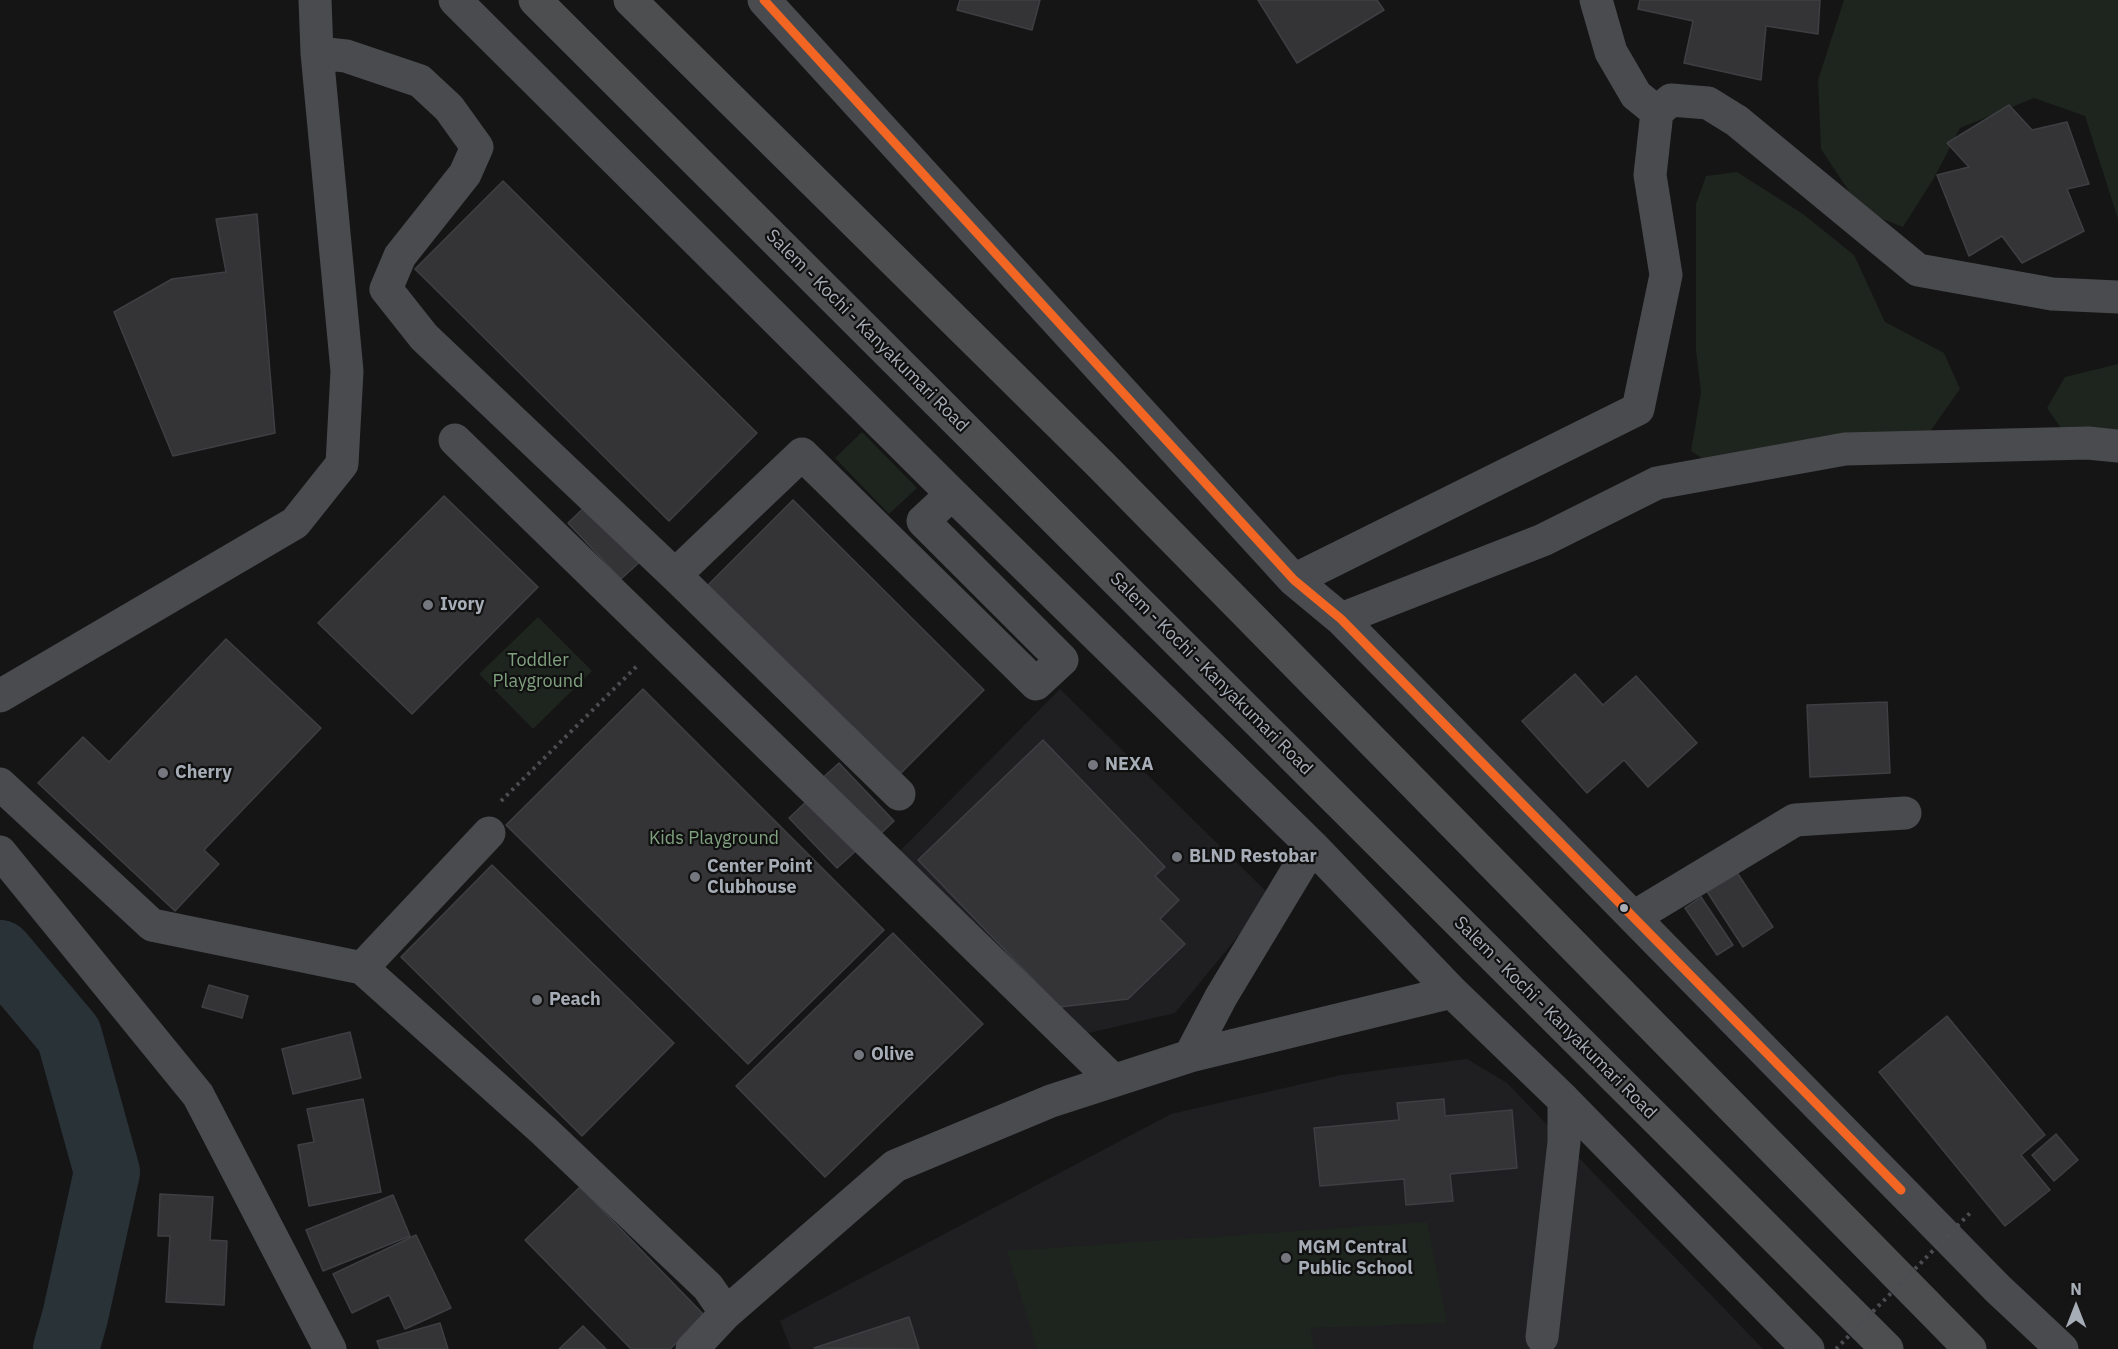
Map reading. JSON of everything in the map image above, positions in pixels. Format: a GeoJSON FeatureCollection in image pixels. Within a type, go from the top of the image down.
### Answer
{"type":"FeatureCollection","features":[{"type":"Feature","properties":{"kind":"highway","name":"Salem - Kochi - Kanyakumari Road"},"geometry":{"type":"LineString","coordinates":[[535,0],[1887,1349]]}},
{"type":"Feature","properties":{"kind":"highway"},"geometry":{"type":"LineString","coordinates":[[630,0],[1100,464],[1970,1349]]}},
{"type":"Feature","properties":{"kind":"street"},"geometry":{"type":"LineString","coordinates":[[0,696],[295,523],[342,464],[347,371],[317,53],[315,0]]}},
{"type":"Feature","properties":{"kind":"street"},"geometry":{"type":"LineString","coordinates":[[455,0],[952,494],[1312,846],[1452,992],[1564,1100],[1808,1349]]}},
{"type":"Feature","properties":{"kind":"street"},"geometry":{"type":"LineString","coordinates":[[764,0],[1294,580],[1341,619],[1998,1289],[2062,1349]]}},
{"type":"Feature","properties":{"kind":"street"},"geometry":{"type":"LineString","coordinates":[[1596,0],[1611,52],[1636,95],[1657,112]]}},
{"type":"Feature","properties":{"kind":"street"},"geometry":{"type":"LineString","coordinates":[[317,53],[346,56],[420,81],[449,108],[477,147],[465,174],[400,256],[386,289],[424,338],[675,575],[899,794]]}},
{"type":"Feature","properties":{"kind":"street"},"geometry":{"type":"LineString","coordinates":[[1294,580],[1638,410],[1666,275],[1650,175],[1657,112],[1671,100],[1708,103],[1737,121],[1918,270],[2052,294],[2118,297]]}},
{"type":"Feature","properties":{"kind":"street"},"geometry":{"type":"LineString","coordinates":[[455,440],[1113,1080]]}},
{"type":"Feature","properties":{"kind":"street"},"geometry":{"type":"LineString","coordinates":[[1341,619],[1543,540],[1657,483],[1845,449],[2088,443],[2118,446]]}},
{"type":"Feature","properties":{"kind":"street"},"geometry":{"type":"LineString","coordinates":[[675,575],[802,454],[1036,684],[1062,660],[923,521],[952,494]]}},
{"type":"Feature","properties":{"kind":"street"},"geometry":{"type":"LineString","coordinates":[[0,784],[152,925],[362,968],[562,1148],[708,1287],[726,1313]]}},
{"type":"Feature","properties":{"kind":"street"},"geometry":{"type":"LineString","coordinates":[[1634,917],[1795,820],[1905,813]]}},
{"type":"Feature","properties":{"kind":"street"},"geometry":{"type":"LineString","coordinates":[[362,968],[489,833]]}},
{"type":"Feature","properties":{"kind":"street"},"geometry":{"type":"LineString","coordinates":[[1190,1056],[1221,997],[1312,846]]}},
{"type":"Feature","properties":{"kind":"street"},"geometry":{"type":"LineString","coordinates":[[0,852],[198,1095],[330,1349]]}},
{"type":"Feature","properties":{"kind":"street"},"geometry":{"type":"LineString","coordinates":[[692,1349],[726,1313],[895,1166],[1051,1101],[1113,1080],[1190,1056],[1452,992]]}},
{"type":"Feature","properties":{"kind":"street"},"geometry":{"type":"LineString","coordinates":[[1542,1337],[1564,1142],[1564,1100]]}},
{"type":"Feature","properties":{"kind":"path"},"geometry":{"type":"LineString","coordinates":[[489,833],[494,808],[662,641]]}},
{"type":"Feature","properties":{"kind":"path"},"geometry":{"type":"LineString","coordinates":[[1836,1349],[1972,1211]]}},
{"type":"Feature","properties":{"kind":"shaded area"},"geometry":{"type":"Polygon","coordinates":[[[1060,689],[1271,896],[1175,1013],[1080,1035],[898,853],[1060,689]]]}},
{"type":"Feature","properties":{"kind":"shaded area","name":"MGM Central Public School"},"geometry":{"type":"Polygon","coordinates":[[[1467,1059],[1507,1083],[1763,1349],[791,1349],[780,1321],[1171,1114],[1341,1075],[1467,1059]]]}},
{"type":"Feature","properties":{"kind":"green space"},"geometry":{"type":"Polygon","coordinates":[[[1844,0],[2118,0],[2118,219],[2085,116],[2034,98],[1960,128],[1934,178],[1903,227],[1862,211],[1821,149],[1818,80],[1844,0]]]}},
{"type":"Feature","properties":{"kind":"green space"},"geometry":{"type":"Polygon","coordinates":[[[1737,172],[1803,214],[1854,255],[1885,322],[1944,353],[1960,389],[1929,433],[1717,468],[1691,451],[1701,392],[1696,350],[1696,204],[1706,176],[1737,172]]]}},
{"type":"Feature","properties":{"kind":"green space"},"geometry":{"type":"Polygon","coordinates":[[[2118,364],[2118,436],[2065,434],[2047,408],[2065,377],[2118,364]]]}},
{"type":"Feature","properties":{"kind":"green space"},"geometry":{"type":"Polygon","coordinates":[[[862,432],[917,488],[889,514],[835,458],[862,432]]]}},
{"type":"Feature","properties":{"kind":"green space","name":"Toddler Playground"},"geometry":{"type":"Polygon","coordinates":[[[538,617],[592,671],[533,729],[479,674],[538,617]]]}},
{"type":"Feature","properties":{"kind":"green space"},"geometry":{"type":"Polygon","coordinates":[[[1427,1222],[1447,1323],[1311,1328],[1314,1349],[1037,1349],[1007,1251],[1427,1222]]]}},
{"type":"Feature","properties":{"kind":"building"},"geometry":{"type":"Polygon","coordinates":[[[960,0],[1040,0],[1032,30],[957,10],[960,0]]]}},
{"type":"Feature","properties":{"kind":"building"},"geometry":{"type":"Polygon","coordinates":[[[1258,0],[1377,0],[1384,10],[1297,63],[1258,0]]]}},
{"type":"Feature","properties":{"kind":"building"},"geometry":{"type":"Polygon","coordinates":[[[1640,0],[1820,0],[1818,34],[1766,26],[1761,80],[1684,63],[1693,21],[1638,9],[1640,0]]]}},
{"type":"Feature","properties":{"kind":"building"},"geometry":{"type":"Polygon","coordinates":[[[2009,105],[2032,130],[2067,122],[2089,184],[2067,189],[2084,231],[2022,263],[2002,236],[1969,256],[1937,175],[1969,167],[1947,143],[2009,105]]]}},
{"type":"Feature","properties":{"kind":"building"},"geometry":{"type":"Polygon","coordinates":[[[503,181],[757,433],[669,521],[415,269],[503,181]]]}},
{"type":"Feature","properties":{"kind":"building"},"geometry":{"type":"Polygon","coordinates":[[[257,214],[275,433],[173,456],[114,312],[172,279],[226,272],[216,219],[257,214]]]}},
{"type":"Feature","properties":{"kind":"building","name":"Ivory"},"geometry":{"type":"Polygon","coordinates":[[[444,496],[538,587],[412,714],[318,623],[444,496]]]}},
{"type":"Feature","properties":{"kind":"building"},"geometry":{"type":"Polygon","coordinates":[[[793,500],[984,690],[897,777],[706,587],[793,500]]]}},
{"type":"Feature","properties":{"kind":"building"},"geometry":{"type":"Polygon","coordinates":[[[590,502],[644,558],[621,579],[568,523],[590,502]]]}},
{"type":"Feature","properties":{"kind":"building","name":"Cherry"},"geometry":{"type":"Polygon","coordinates":[[[226,639],[321,728],[204,850],[219,864],[175,911],[38,783],[83,737],[109,762],[226,639]]]}},
{"type":"Feature","properties":{"kind":"building"},"geometry":{"type":"Polygon","coordinates":[[[1575,674],[1603,705],[1636,676],[1697,743],[1648,787],[1624,760],[1587,793],[1522,721],[1575,674]]]}},
{"type":"Feature","properties":{"kind":"building","name":"Center Point Clubhouse"},"geometry":{"type":"Polygon","coordinates":[[[643,689],[884,930],[748,1064],[506,825],[643,689]]]}},
{"type":"Feature","properties":{"kind":"building"},"geometry":{"type":"Polygon","coordinates":[[[1887,702],[1890,773],[1810,777],[1807,705],[1887,702]]]}},
{"type":"Feature","properties":{"kind":"building"},"geometry":{"type":"Polygon","coordinates":[[[1043,740],[1165,867],[1155,876],[1179,900],[1160,919],[1185,944],[1128,999],[1060,1007],[918,860],[1043,740]]]}},
{"type":"Feature","properties":{"kind":"building"},"geometry":{"type":"Polygon","coordinates":[[[839,763],[894,821],[873,841],[818,782],[839,763]]]}},
{"type":"Feature","properties":{"kind":"building"},"geometry":{"type":"Polygon","coordinates":[[[809,799],[858,849],[837,868],[789,818],[809,799]]]}},
{"type":"Feature","properties":{"kind":"building","name":"Peach"},"geometry":{"type":"Polygon","coordinates":[[[492,865],[674,1043],[582,1136],[401,957],[492,865]]]}},
{"type":"Feature","properties":{"kind":"building"},"geometry":{"type":"Polygon","coordinates":[[[1736,871],[1773,927],[1743,947],[1706,890],[1736,871]]]}},
{"type":"Feature","properties":{"kind":"building"},"geometry":{"type":"Polygon","coordinates":[[[1701,897],[1733,945],[1717,955],[1685,908],[1701,897]]]}},
{"type":"Feature","properties":{"kind":"building","name":"Olive"},"geometry":{"type":"Polygon","coordinates":[[[893,933],[983,1024],[825,1177],[736,1086],[893,933]]]}},
{"type":"Feature","properties":{"kind":"building"},"geometry":{"type":"Polygon","coordinates":[[[209,985],[248,996],[242,1018],[202,1007],[209,985]]]}},
{"type":"Feature","properties":{"kind":"building"},"geometry":{"type":"Polygon","coordinates":[[[1947,1016],[2045,1135],[2021,1155],[2050,1190],[2005,1226],[1879,1072],[1947,1016]]]}},
{"type":"Feature","properties":{"kind":"building"},"geometry":{"type":"Polygon","coordinates":[[[350,1032],[361,1078],[293,1094],[282,1049],[350,1032]]]}},
{"type":"Feature","properties":{"kind":"building"},"geometry":{"type":"Polygon","coordinates":[[[363,1099],[381,1192],[309,1206],[298,1145],[314,1142],[307,1109],[363,1099]]]}},
{"type":"Feature","properties":{"kind":"building"},"geometry":{"type":"Polygon","coordinates":[[[1444,1099],[1445,1116],[1512,1110],[1517,1168],[1450,1174],[1453,1201],[1406,1205],[1404,1179],[1320,1186],[1314,1128],[1399,1120],[1397,1103],[1444,1099]]]}},
{"type":"Feature","properties":{"kind":"building"},"geometry":{"type":"Polygon","coordinates":[[[2056,1134],[2078,1160],[2054,1181],[2032,1155],[2056,1134]]]}},
{"type":"Feature","properties":{"kind":"building"},"geometry":{"type":"Polygon","coordinates":[[[580,1187],[705,1316],[670,1349],[631,1349],[525,1240],[580,1187]]]}},
{"type":"Feature","properties":{"kind":"building"},"geometry":{"type":"Polygon","coordinates":[[[160,1194],[213,1197],[210,1240],[227,1241],[224,1305],[166,1302],[170,1236],[158,1236],[160,1194]]]}},
{"type":"Feature","properties":{"kind":"building"},"geometry":{"type":"Polygon","coordinates":[[[393,1195],[410,1236],[323,1271],[306,1230],[393,1195]]]}},
{"type":"Feature","properties":{"kind":"building"},"geometry":{"type":"Polygon","coordinates":[[[416,1235],[451,1308],[405,1329],[389,1295],[352,1313],[333,1274],[416,1235]]]}},
{"type":"Feature","properties":{"kind":"building"},"geometry":{"type":"Polygon","coordinates":[[[909,1317],[919,1349],[814,1348],[909,1317]]]}},
{"type":"Feature","properties":{"kind":"building"},"geometry":{"type":"Polygon","coordinates":[[[440,1323],[448,1349],[380,1349],[377,1341],[440,1323]]]}},
{"type":"Feature","properties":{"kind":"building"},"geometry":{"type":"Polygon","coordinates":[[[583,1326],[606,1349],[559,1349],[583,1326]]]}},
{"type":"Feature","properties":{"kind":"waterway"},"geometry":{"type":"LineString","coordinates":[[0,953],[69,1035],[107,1172],[66,1349]]}},
{"type":"Feature","properties":{"kind":"transit line"},"geometry":{"type":"LineString","coordinates":[[764,0],[1294,580],[1341,619],[1901,1190]]}},
{"type":"Feature","properties":{"kind":"place","name":"Ivory"},"geometry":{"type":"Point","coordinates":[428,605]}},
{"type":"Feature","properties":{"kind":"place","name":"NEXA"},"geometry":{"type":"Point","coordinates":[1093,765]}},
{"type":"Feature","properties":{"kind":"place","name":"Cherry"},"geometry":{"type":"Point","coordinates":[163,773]}},
{"type":"Feature","properties":{"kind":"place","name":"BLND Restobar"},"geometry":{"type":"Point","coordinates":[1177,857]}},
{"type":"Feature","properties":{"kind":"place","name":"Center Point Clubhouse"},"geometry":{"type":"Point","coordinates":[695,877]}},
{"type":"Feature","properties":{"kind":"place","name":"Peach"},"geometry":{"type":"Point","coordinates":[537,1000]}},
{"type":"Feature","properties":{"kind":"place","name":"Olive"},"geometry":{"type":"Point","coordinates":[859,1055]}},
{"type":"Feature","properties":{"kind":"place","name":"MGM Central Public School"},"geometry":{"type":"Point","coordinates":[1286,1258]}},
{"type":"Feature","properties":{"kind":"park label","name":"Kids Playground"},"geometry":{"type":"Point","coordinates":[714,839]}}]}
